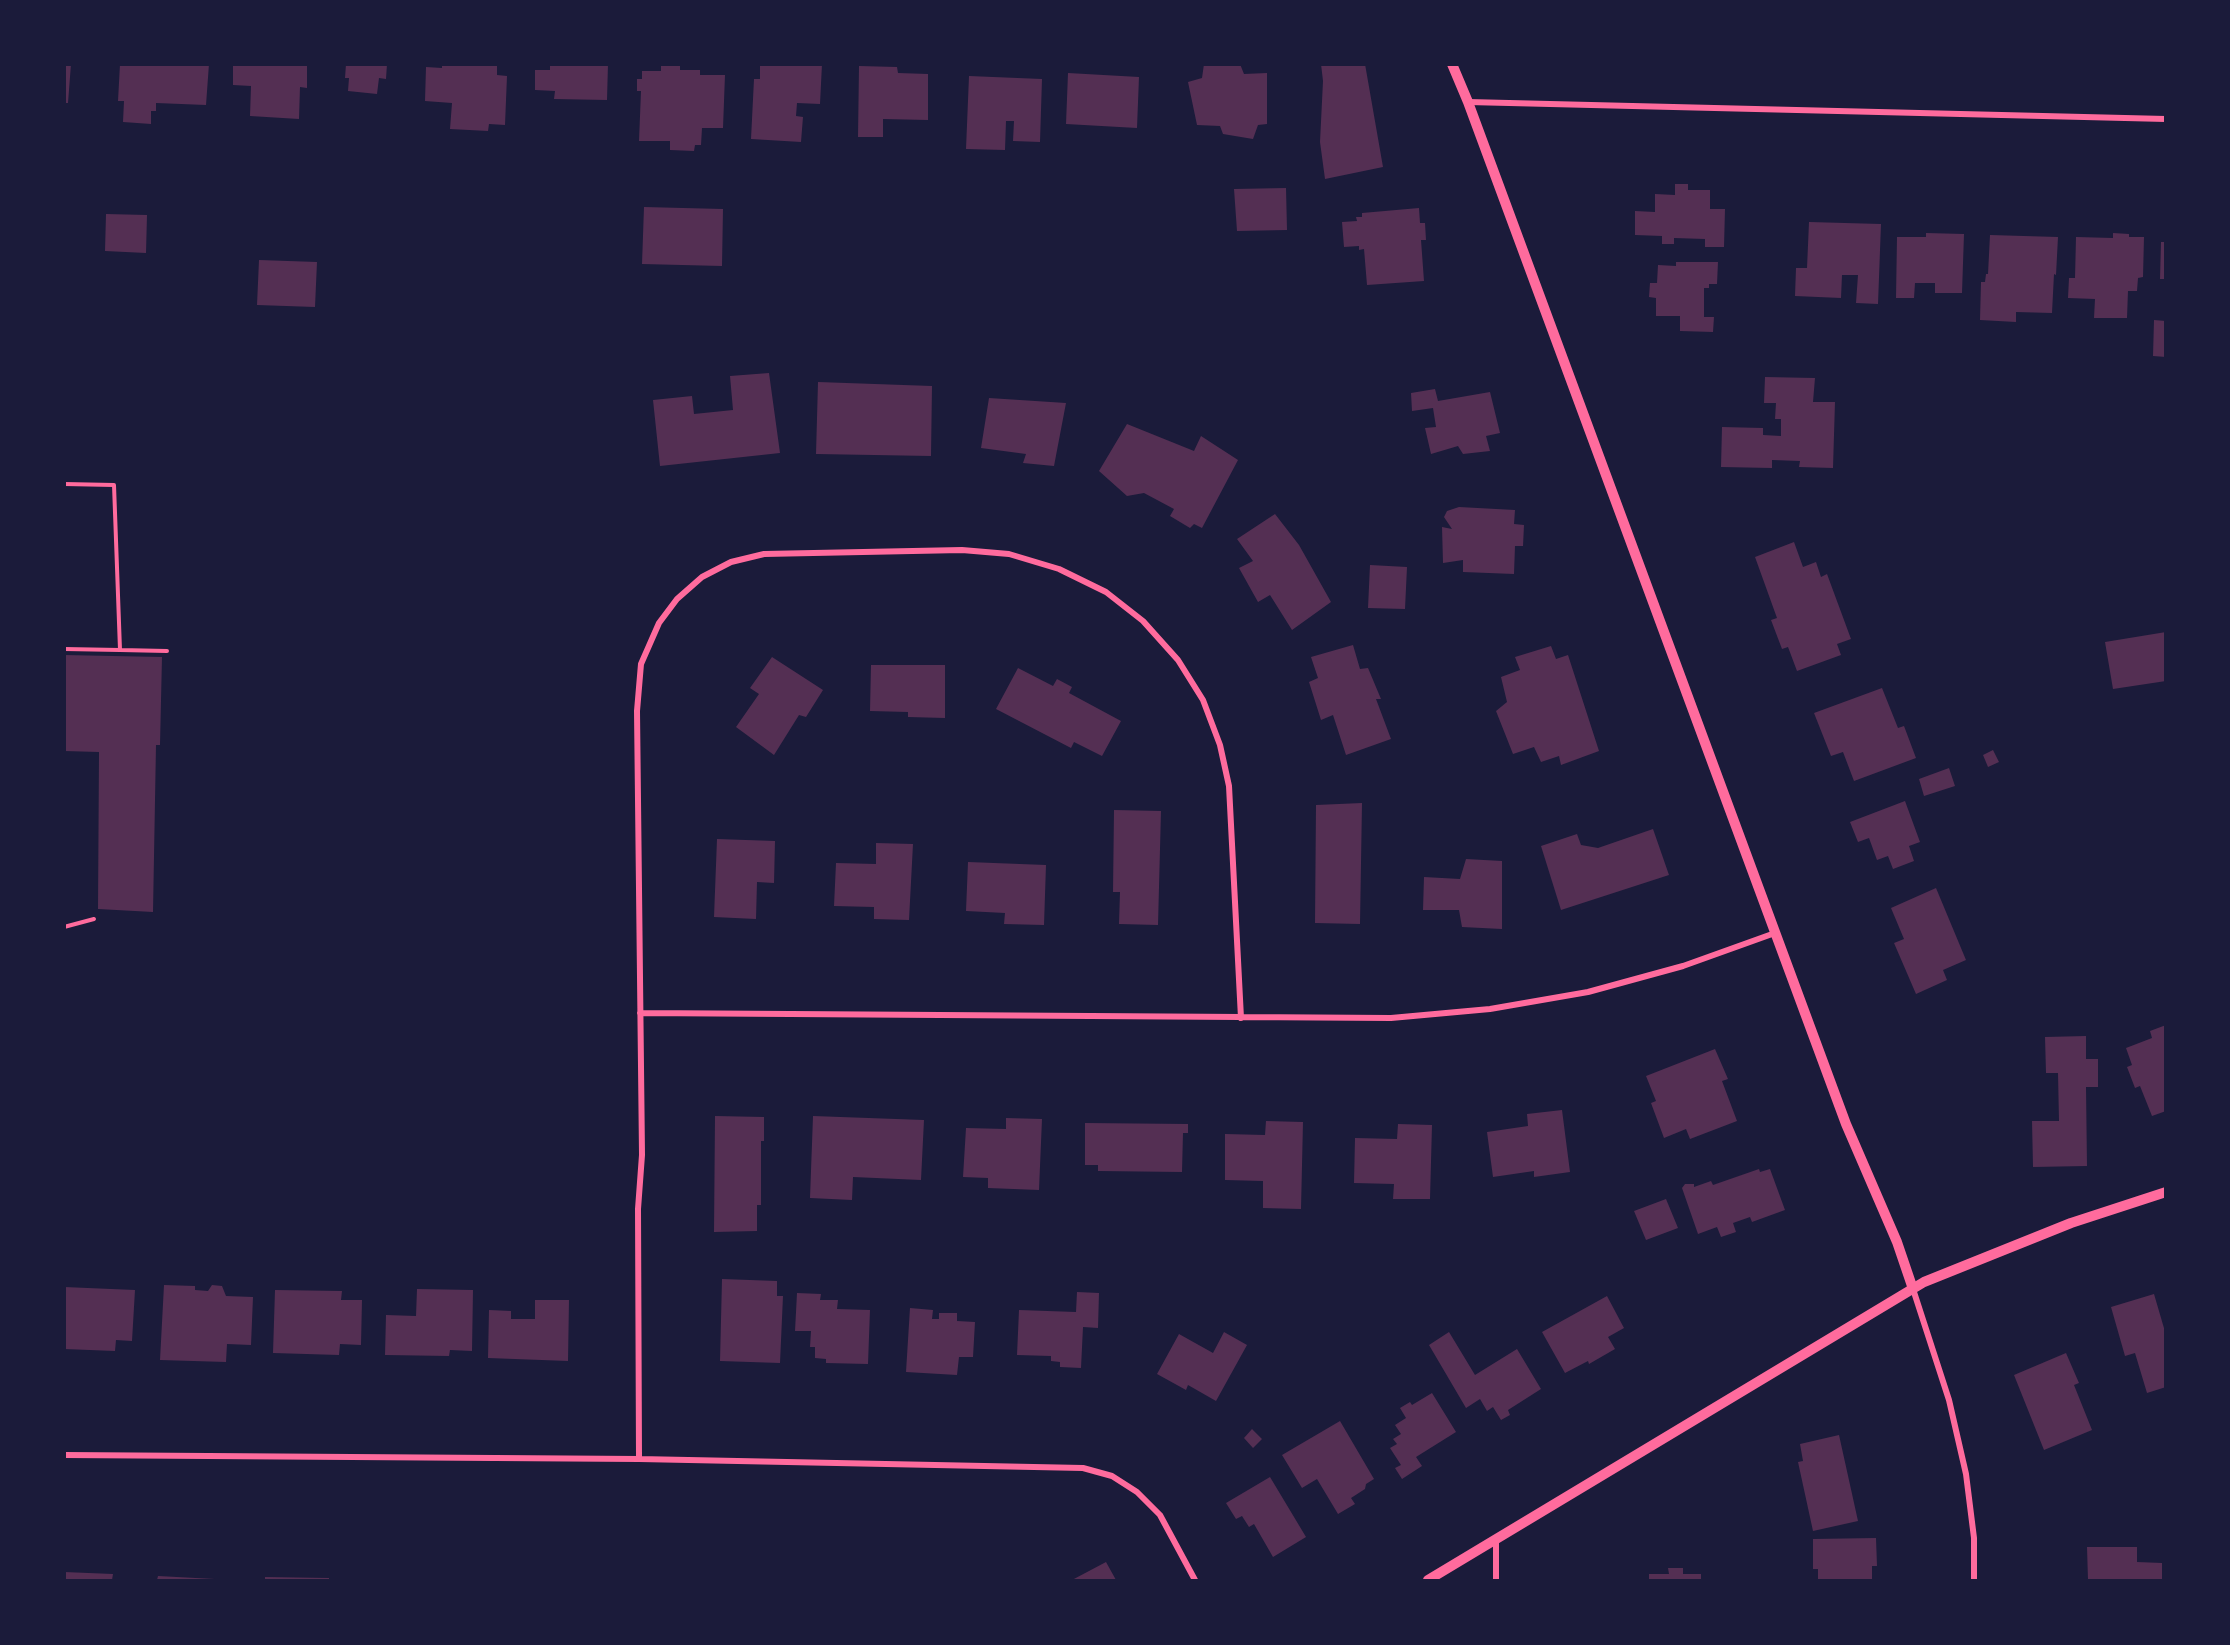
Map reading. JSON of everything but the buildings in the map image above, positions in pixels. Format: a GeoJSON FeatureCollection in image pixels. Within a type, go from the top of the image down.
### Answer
{"type":"FeatureCollection","features":[{"type":"Feature","properties":{"kind":"street"},"geometry":{"type":"LineString","coordinates":[[1452,64],[1846,1124],[1897,1242],[1950,1400],[1966,1474],[1974,1539],[1974,1581]]}},
{"type":"Feature","properties":{"kind":"street"},"geometry":{"type":"LineString","coordinates":[[1468,102],[2166,119]]}},
{"type":"Feature","properties":{"kind":"street"},"geometry":{"type":"LineString","coordinates":[[639,1459],[638,1209],[642,1155],[637,711],[641,664],[659,623],[677,599],[702,577],[731,562],[764,554],[962,550],[1009,554],[1059,569],[1106,592],[1143,621],[1178,660],[1203,700],[1220,745],[1229,786],[1241,1018]]}},
{"type":"Feature","properties":{"kind":"street"},"geometry":{"type":"LineString","coordinates":[[640,1013],[1391,1018],[1490,1009],[1588,992],[1683,966],[1775,933]]}},
{"type":"Feature","properties":{"kind":"street"},"geometry":{"type":"LineString","coordinates":[[1428,1581],[1924,1282],[2071,1223],[2166,1192]]}},
{"type":"Feature","properties":{"kind":"street"},"geometry":{"type":"LineString","coordinates":[[64,1455],[639,1459],[1083,1468],[1112,1476],[1137,1492],[1160,1515],[1194,1581]]}},
{"type":"Feature","properties":{"kind":"street"},"geometry":{"type":"LineString","coordinates":[[1496,1540],[1496,1581]]}},
{"type":"Feature","properties":{"kind":"path"},"geometry":{"type":"LineString","coordinates":[[64,484],[114,485],[120,650]]}},
{"type":"Feature","properties":{"kind":"path"},"geometry":{"type":"LineString","coordinates":[[64,649],[167,651]]}},
{"type":"Feature","properties":{"kind":"path"},"geometry":{"type":"LineString","coordinates":[[64,927],[94,919]]}}]}
